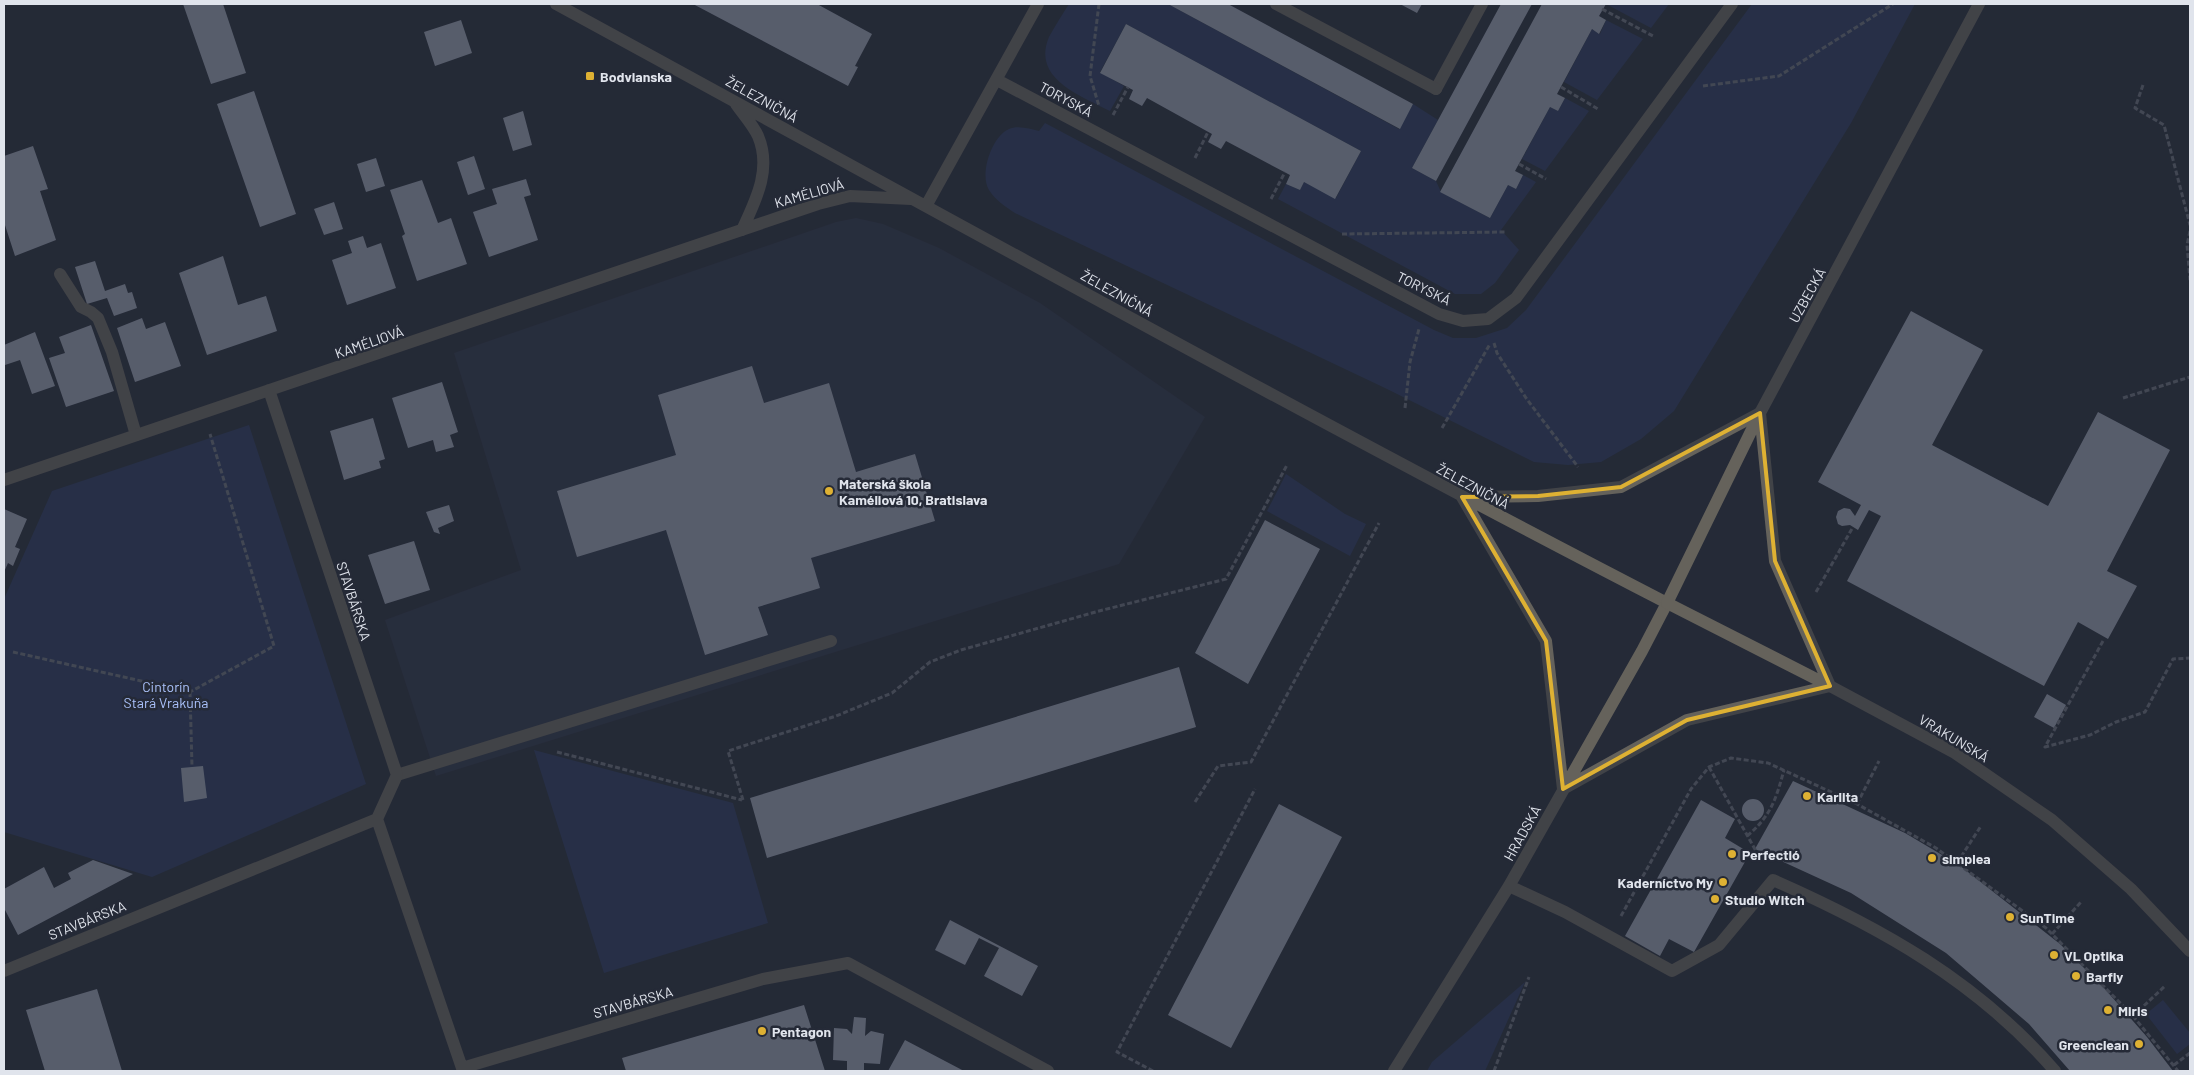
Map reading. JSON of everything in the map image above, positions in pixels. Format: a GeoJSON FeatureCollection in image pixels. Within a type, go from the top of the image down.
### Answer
{"type":"FeatureCollection","features":[{"type":"Feature","properties":{"kind":"street","name":"ŽELEZNIČNÁ"},"geometry":{"type":"LineString","coordinates":[[556,4],[1462,497],[1666,603]]}},
{"type":"Feature","properties":{"kind":"street"},"geometry":{"type":"LineString","coordinates":[[921,203],[997,80],[1038,4]]}},
{"type":"Feature","properties":{"kind":"street"},"geometry":{"type":"LineString","coordinates":[[1276,4],[1436,89],[1482,4]]}},
{"type":"Feature","properties":{"kind":"street","name":"TORYSKÁ"},"geometry":{"type":"LineString","coordinates":[[997,80],[1439,314],[1463,321],[1488,319],[1516,298],[1732,4]]}},
{"type":"Feature","properties":{"kind":"street","name":"UZBECKÁ"},"geometry":{"type":"LineString","coordinates":[[1666,603],[1760,413],[1979,4]]}},
{"type":"Feature","properties":{"kind":"street","name":"KAMÉLIOVÁ"},"geometry":{"type":"LineString","coordinates":[[734,100],[757,134],[762,149],[764,168],[759,192],[742,230]]}},
{"type":"Feature","properties":{"kind":"street","name":"KAMÉLIOVÁ"},"geometry":{"type":"LineString","coordinates":[[4,480],[839,198],[863,196],[921,203]]}},
{"type":"Feature","properties":{"kind":"street"},"geometry":{"type":"LineString","coordinates":[[60,274],[81,308],[98,318],[112,352],[136,435]]}},
{"type":"Feature","properties":{"kind":"street","name":"STAVBÁRSKA"},"geometry":{"type":"LineString","coordinates":[[269,390],[397,775]]}},
{"type":"Feature","properties":{"kind":"street"},"geometry":{"type":"LineString","coordinates":[[1760,413],[1775,561],[1830,686],[1687,720],[1563,789],[1546,641],[1462,497],[1538,496],[1621,487],[1760,413]]}},
{"type":"Feature","properties":{"kind":"street","name":"VRAKUNSKÁ"},"geometry":{"type":"LineString","coordinates":[[1666,603],[1830,686],[1955,753],[2052,820],[2120,879],[2190,951]]}},
{"type":"Feature","properties":{"kind":"street","name":"HRADSKÁ"},"geometry":{"type":"LineString","coordinates":[[1394,1071],[1509,886],[1642,651],[1666,603]]}},
{"type":"Feature","properties":{"kind":"street"},"geometry":{"type":"LineString","coordinates":[[377,819],[397,775],[832,641]]}},
{"type":"Feature","properties":{"kind":"street","name":"STAVBÁRSKA"},"geometry":{"type":"LineString","coordinates":[[4,971],[377,819],[461,1069],[763,979],[848,963],[1048,1071]]}},
{"type":"Feature","properties":{"kind":"street"},"geometry":{"type":"LineString","coordinates":[[1509,886],[1565,912],[1672,971],[1720,945],[1773,880],[1836,908],[1912,950],[1976,994],[2039,1053],[2055,1071]]}},
{"type":"Feature","properties":{"kind":"path"},"geometry":{"type":"LineString","coordinates":[[1098,4],[1090,76],[1100,112]]}},
{"type":"Feature","properties":{"kind":"path"},"geometry":{"type":"LineString","coordinates":[[1670,90],[1779,76],[1893,4]]}},
{"type":"Feature","properties":{"kind":"path"},"geometry":{"type":"LineString","coordinates":[[1602,10],[1653,36]]}},
{"type":"Feature","properties":{"kind":"path"},"geometry":{"type":"LineString","coordinates":[[2143,85],[2135,108],[2164,125],[2190,225]]}},
{"type":"Feature","properties":{"kind":"path"},"geometry":{"type":"LineString","coordinates":[[1112,117],[1128,87]]}},
{"type":"Feature","properties":{"kind":"path"},"geometry":{"type":"LineString","coordinates":[[1561,87],[1598,109]]}},
{"type":"Feature","properties":{"kind":"path"},"geometry":{"type":"LineString","coordinates":[[1193,161],[1208,132]]}},
{"type":"Feature","properties":{"kind":"path"},"geometry":{"type":"LineString","coordinates":[[1519,164],[1546,180]]}},
{"type":"Feature","properties":{"kind":"path"},"geometry":{"type":"LineString","coordinates":[[1270,202],[1285,172]]}},
{"type":"Feature","properties":{"kind":"path"},"geometry":{"type":"LineString","coordinates":[[2190,231],[2187,245],[2190,280]]}},
{"type":"Feature","properties":{"kind":"path"},"geometry":{"type":"LineString","coordinates":[[1341,234],[1506,232]]}},
{"type":"Feature","properties":{"kind":"path"},"geometry":{"type":"LineString","coordinates":[[1405,408],[1410,362],[1426,307]]}},
{"type":"Feature","properties":{"kind":"path"},"geometry":{"type":"LineString","coordinates":[[1442,428],[1493,340],[1497,353],[1526,398],[1583,474]]}},
{"type":"Feature","properties":{"kind":"path"},"geometry":{"type":"LineString","coordinates":[[2123,398],[2190,377]]}},
{"type":"Feature","properties":{"kind":"path"},"geometry":{"type":"LineString","coordinates":[[13,652],[190,692],[274,646],[212,438]]}},
{"type":"Feature","properties":{"kind":"path"},"geometry":{"type":"LineString","coordinates":[[549,750],[743,800],[728,751],[836,716],[892,693],[930,662],[961,650],[1099,610],[1226,579],[1287,465]]}},
{"type":"Feature","properties":{"kind":"path"},"geometry":{"type":"LineString","coordinates":[[1195,802],[1218,766],[1251,762],[1379,523]]}},
{"type":"Feature","properties":{"kind":"path"},"geometry":{"type":"LineString","coordinates":[[1816,592],[1853,527]]}},
{"type":"Feature","properties":{"kind":"path"},"geometry":{"type":"LineString","coordinates":[[2103,641],[2045,747],[2090,735],[2116,722],[2145,712],[2173,659],[2190,658]]}},
{"type":"Feature","properties":{"kind":"path"},"geometry":{"type":"LineString","coordinates":[[190,692],[192,767]]}},
{"type":"Feature","properties":{"kind":"path"},"geometry":{"type":"LineString","coordinates":[[1610,937],[1690,790],[1709,767],[1731,758],[1768,763],[1857,804],[1936,848],[2052,934],[2133,1016],[2178,1071]]}},
{"type":"Feature","properties":{"kind":"path"},"geometry":{"type":"LineString","coordinates":[[1857,804],[1878,761]]}},
{"type":"Feature","properties":{"kind":"path"},"geometry":{"type":"LineString","coordinates":[[1709,767],[1773,880]]}},
{"type":"Feature","properties":{"kind":"path"},"geometry":{"type":"LineString","coordinates":[[1747,836],[1761,824],[1774,803],[1784,770]]}},
{"type":"Feature","properties":{"kind":"path"},"geometry":{"type":"LineString","coordinates":[[1153,1071],[1118,1052],[1255,788]]}},
{"type":"Feature","properties":{"kind":"path"},"geometry":{"type":"LineString","coordinates":[[1957,863],[1981,826]]}},
{"type":"Feature","properties":{"kind":"path"},"geometry":{"type":"LineString","coordinates":[[2052,934],[2081,902]]}},
{"type":"Feature","properties":{"kind":"path"},"geometry":{"type":"LineString","coordinates":[[1494,1071],[1529,977]]}},
{"type":"Feature","properties":{"kind":"path"},"geometry":{"type":"LineString","coordinates":[[2133,1016],[2165,986]]}},
{"type":"Feature","properties":{"kind":"path"},"geometry":{"type":"LineString","coordinates":[[2174,1065],[2190,1052]]}},
{"type":"Feature","properties":{"kind":"highlighted area"},"geometry":{"type":"Polygon","coordinates":[[[1760,413],[1775,561],[1830,686],[1687,720],[1563,789],[1546,641],[1462,497],[1538,496],[1621,487],[1760,413]]]}},
{"type":"Feature","properties":{"kind":"shaded area","name":"Materská škola Kaméliová 10, Bratislava"},"geometry":{"type":"Polygon","coordinates":[[[856,218],[883,224],[939,248],[1040,303],[1205,417],[1119,564],[436,776],[385,620],[521,570],[454,353],[836,222],[856,218]]]}},
{"type":"Feature","properties":{"kind":"green space"},"geometry":{"type":"Polygon","coordinates":[[[1069,4],[1168,4],[1399,129],[1413,104],[1438,120],[1412,168],[1436,181],[1441,192],[1490,218],[1508,185],[1516,189],[1523,175],[1536,182],[1501,230],[1519,250],[1495,283],[1481,294],[1455,294],[1278,199],[1286,184],[1300,190],[1304,182],[1336,198],[1361,151],[1126,24],[1100,72],[1124,86],[1110,111],[1086,99],[1062,84],[1053,75],[1047,64],[1045,52],[1049,37],[1069,4]]]}},
{"type":"Feature","properties":{"kind":"green space"},"geometry":{"type":"Polygon","coordinates":[[[1606,4],[1669,4],[1651,28],[1606,4]]]}},
{"type":"Feature","properties":{"kind":"green space"},"geometry":{"type":"Polygon","coordinates":[[[1752,4],[1915,4],[1851,123],[1674,411],[1641,439],[1601,462],[1568,465],[1534,462],[1385,388],[1015,213],[994,197],[986,183],[986,166],[997,139],[1009,129],[1016,127],[1039,131],[1045,123],[1434,330],[1453,338],[1476,338],[1507,328],[1526,310],[1752,4]]]}},
{"type":"Feature","properties":{"kind":"green space"},"geometry":{"type":"Polygon","coordinates":[[[1606,20],[1643,39],[1597,100],[1564,82],[1592,29],[1600,34],[1606,20]]]}},
{"type":"Feature","properties":{"kind":"green space"},"geometry":{"type":"Polygon","coordinates":[[[1565,98],[1589,111],[1545,171],[1522,159],[1550,107],[1558,111],[1565,98]]]}},
{"type":"Feature","properties":{"kind":"green space","name":"Cintorín Stará Vrakuňa"},"geometry":{"type":"Polygon","coordinates":[[[249,425],[366,784],[152,877],[4,832],[4,599],[52,491],[249,425]]]}},
{"type":"Feature","properties":{"kind":"green space"},"geometry":{"type":"Polygon","coordinates":[[[1286,474],[1345,514],[1366,524],[1350,556],[1267,511],[1286,474]]]}},
{"type":"Feature","properties":{"kind":"green space"},"geometry":{"type":"Polygon","coordinates":[[[534,750],[733,803],[768,923],[604,973],[534,750]]]}},
{"type":"Feature","properties":{"kind":"green space"},"geometry":{"type":"Polygon","coordinates":[[[1525,982],[1485,1071],[1427,1071],[1432,1062],[1525,982]]]}},
{"type":"Feature","properties":{"kind":"green space"},"geometry":{"type":"Polygon","coordinates":[[[2163,1000],[2190,1033],[2190,1044],[2177,1054],[2146,1014],[2163,1000]]]}},
{"type":"Feature","properties":{"kind":"building"},"geometry":{"type":"Polygon","coordinates":[[[183,4],[223,4],[246,73],[211,84],[183,4]]]}},
{"type":"Feature","properties":{"kind":"building"},"geometry":{"type":"Polygon","coordinates":[[[693,4],[817,4],[872,34],[855,66],[858,67],[848,86],[693,4]]]}},
{"type":"Feature","properties":{"kind":"building"},"geometry":{"type":"Polygon","coordinates":[[[1168,4],[1228,4],[1413,104],[1400,129],[1168,4]]]}},
{"type":"Feature","properties":{"kind":"building"},"geometry":{"type":"Polygon","coordinates":[[[1400,4],[1422,4],[1417,13],[1400,4]]]}},
{"type":"Feature","properties":{"kind":"building"},"geometry":{"type":"Polygon","coordinates":[[[1501,4],[1532,4],[1436,181],[1412,168],[1501,4]]]}},
{"type":"Feature","properties":{"kind":"building"},"geometry":{"type":"Polygon","coordinates":[[[1542,4],[1606,4],[1599,16],[1606,20],[1599,34],[1592,29],[1557,94],[1565,98],[1558,111],[1550,107],[1515,171],[1523,175],[1516,189],[1508,185],[1490,218],[1440,192],[1542,4]]]}},
{"type":"Feature","properties":{"kind":"building"},"geometry":{"type":"Polygon","coordinates":[[[461,20],[472,53],[435,66],[424,32],[461,20]]]}},
{"type":"Feature","properties":{"kind":"building"},"geometry":{"type":"Polygon","coordinates":[[[1126,24],[1361,151],[1335,199],[1304,182],[1300,190],[1286,184],[1290,175],[1226,141],[1221,149],[1208,142],[1212,134],[1147,98],[1142,106],[1129,99],[1133,90],[1100,73],[1126,24]]]}},
{"type":"Feature","properties":{"kind":"building"},"geometry":{"type":"Polygon","coordinates":[[[254,91],[296,214],[260,227],[217,104],[254,91]]]}},
{"type":"Feature","properties":{"kind":"building"},"geometry":{"type":"Polygon","coordinates":[[[523,111],[532,145],[513,151],[503,118],[523,111]]]}},
{"type":"Feature","properties":{"kind":"building"},"geometry":{"type":"Polygon","coordinates":[[[33,146],[48,189],[40,191],[56,240],[15,256],[4,222],[4,156],[33,146]]]}},
{"type":"Feature","properties":{"kind":"building"},"geometry":{"type":"Polygon","coordinates":[[[474,156],[485,189],[468,195],[457,162],[474,156]]]}},
{"type":"Feature","properties":{"kind":"building"},"geometry":{"type":"Polygon","coordinates":[[[376,158],[385,186],[366,192],[357,164],[376,158]]]}},
{"type":"Feature","properties":{"kind":"building"},"geometry":{"type":"Polygon","coordinates":[[[526,179],[531,195],[524,197],[538,240],[489,257],[473,212],[497,204],[492,189],[526,179]]]}},
{"type":"Feature","properties":{"kind":"building"},"geometry":{"type":"Polygon","coordinates":[[[422,180],[438,223],[451,218],[467,264],[417,281],[402,236],[405,234],[390,190],[422,180]]]}},
{"type":"Feature","properties":{"kind":"building"},"geometry":{"type":"Polygon","coordinates":[[[334,202],[343,229],[324,235],[314,209],[334,202]]]}},
{"type":"Feature","properties":{"kind":"building"},"geometry":{"type":"Polygon","coordinates":[[[363,236],[367,248],[381,243],[396,288],[347,305],[332,260],[352,253],[348,241],[363,236]]]}},
{"type":"Feature","properties":{"kind":"building"},"geometry":{"type":"Polygon","coordinates":[[[223,256],[238,305],[266,296],[277,331],[207,355],[179,273],[223,256]]]}},
{"type":"Feature","properties":{"kind":"building"},"geometry":{"type":"Polygon","coordinates":[[[95,261],[105,291],[125,284],[128,293],[132,292],[137,308],[114,316],[107,298],[87,304],[75,267],[95,261]]]}},
{"type":"Feature","properties":{"kind":"building"},"geometry":{"type":"Polygon","coordinates":[[[1911,311],[1983,350],[1932,445],[2048,506],[2098,412],[2170,450],[2107,571],[2137,586],[2108,639],[2078,622],[2044,686],[1847,581],[1881,516],[1869,510],[1858,530],[1850,525],[1842,526],[1838,524],[1836,517],[1838,511],[1844,508],[1850,509],[1855,516],[1861,505],[1818,482],[1911,311]]]}},
{"type":"Feature","properties":{"kind":"building"},"geometry":{"type":"Polygon","coordinates":[[[142,318],[146,329],[165,322],[181,366],[135,382],[117,328],[142,318]]]}},
{"type":"Feature","properties":{"kind":"building"},"geometry":{"type":"Polygon","coordinates":[[[91,325],[114,391],[66,407],[49,358],[65,353],[59,337],[91,325]]]}},
{"type":"Feature","properties":{"kind":"building"},"geometry":{"type":"Polygon","coordinates":[[[35,332],[55,386],[32,394],[20,360],[5,365],[4,345],[35,332]]]}},
{"type":"Feature","properties":{"kind":"building"},"geometry":{"type":"Polygon","coordinates":[[[752,366],[764,403],[829,383],[856,472],[915,454],[935,521],[811,558],[820,588],[758,607],[768,635],[705,655],[666,530],[577,557],[557,491],[676,455],[658,395],[752,366]]]}},
{"type":"Feature","properties":{"kind":"building"},"geometry":{"type":"Polygon","coordinates":[[[442,382],[458,432],[450,435],[454,447],[436,452],[433,440],[408,448],[392,398],[442,382]]]}},
{"type":"Feature","properties":{"kind":"building"},"geometry":{"type":"Polygon","coordinates":[[[373,418],[385,459],[379,461],[381,468],[344,480],[330,431],[373,418]]]}},
{"type":"Feature","properties":{"kind":"building"},"geometry":{"type":"Polygon","coordinates":[[[449,505],[454,521],[438,528],[440,534],[434,532],[426,512],[449,505]]]}},
{"type":"Feature","properties":{"kind":"building"},"geometry":{"type":"Polygon","coordinates":[[[4,509],[27,519],[15,547],[20,549],[13,566],[8,563],[4,572],[4,509]]]}},
{"type":"Feature","properties":{"kind":"building"},"geometry":{"type":"Polygon","coordinates":[[[1265,520],[1320,549],[1248,684],[1195,653],[1265,520]]]}},
{"type":"Feature","properties":{"kind":"building"},"geometry":{"type":"Polygon","coordinates":[[[414,541],[430,590],[385,604],[368,555],[414,541]]]}},
{"type":"Feature","properties":{"kind":"building"},"geometry":{"type":"Polygon","coordinates":[[[1179,667],[1196,727],[767,858],[750,798],[1179,667]]]}},
{"type":"Feature","properties":{"kind":"building"},"geometry":{"type":"Polygon","coordinates":[[[2047,694],[2066,705],[2054,728],[2034,717],[2047,694]]]}},
{"type":"Feature","properties":{"kind":"building"},"geometry":{"type":"Polygon","coordinates":[[[203,766],[207,798],[184,802],[181,768],[203,766]]]}},
{"type":"Feature","properties":{"kind":"building"},"geometry":{"type":"Polygon","coordinates":[[[1793,781],[1905,833],[1959,865],[2060,944],[2104,988],[2147,1037],[2173,1071],[2070,1071],[2029,1024],[1946,953],[1851,893],[1755,849],[1793,781]]]}},
{"type":"Feature","properties":{"kind":"building"},"geometry":{"type":"Polygon","coordinates":[[[1753,799],[1761,802],[1764,810],[1761,818],[1753,821],[1745,818],[1742,810],[1745,802],[1753,799]]]}},
{"type":"Feature","properties":{"kind":"building"},"geometry":{"type":"Polygon","coordinates":[[[1701,800],[1735,819],[1725,838],[1750,853],[1694,952],[1669,939],[1660,956],[1625,936],[1701,800]]]}},
{"type":"Feature","properties":{"kind":"building"},"geometry":{"type":"Polygon","coordinates":[[[1279,804],[1342,837],[1231,1048],[1168,1015],[1279,804]]]}},
{"type":"Feature","properties":{"kind":"building"},"geometry":{"type":"Polygon","coordinates":[[[93,860],[133,874],[18,935],[4,908],[4,889],[44,867],[54,888],[71,879],[68,873],[93,860]]]}},
{"type":"Feature","properties":{"kind":"building"},"geometry":{"type":"Polygon","coordinates":[[[950,920],[1038,966],[1022,996],[984,976],[999,948],[979,938],[965,965],[935,950],[950,920]]]}},
{"type":"Feature","properties":{"kind":"building"},"geometry":{"type":"Polygon","coordinates":[[[97,989],[122,1071],[45,1071],[26,1010],[97,989]]]}},
{"type":"Feature","properties":{"kind":"building","name":"Pentagon"},"geometry":{"type":"Polygon","coordinates":[[[804,1005],[825,1071],[626,1071],[622,1058],[804,1005]]]}},
{"type":"Feature","properties":{"kind":"building","name":"Pentagon"},"geometry":{"type":"Polygon","coordinates":[[[854,1017],[866,1018],[865,1036],[871,1031],[884,1034],[880,1064],[864,1063],[864,1071],[847,1071],[847,1061],[833,1060],[834,1028],[847,1029],[852,1034],[854,1017]]]}},
{"type":"Feature","properties":{"kind":"building"},"geometry":{"type":"Polygon","coordinates":[[[905,1040],[964,1071],[888,1071],[905,1040]]]}},
{"type":"Feature","properties":{"kind":"place","name":"Bodvianska"},"geometry":{"type":"Point","coordinates":[590,76]}},
{"type":"Feature","properties":{"kind":"place","name":"Materská škola Kaméliová 10, Bratislava"},"geometry":{"type":"Point","coordinates":[829,491]}},
{"type":"Feature","properties":{"kind":"place","name":"Karlita"},"geometry":{"type":"Point","coordinates":[1807,796]}},
{"type":"Feature","properties":{"kind":"place","name":"Perfectió"},"geometry":{"type":"Point","coordinates":[1732,854]}},
{"type":"Feature","properties":{"kind":"place","name":"simplea"},"geometry":{"type":"Point","coordinates":[1932,858]}},
{"type":"Feature","properties":{"kind":"place","name":"Kaderníctvo My"},"geometry":{"type":"Point","coordinates":[1723,882]}},
{"type":"Feature","properties":{"kind":"place","name":"Studio Witch"},"geometry":{"type":"Point","coordinates":[1715,899]}},
{"type":"Feature","properties":{"kind":"place","name":"SunTime"},"geometry":{"type":"Point","coordinates":[2010,917]}},
{"type":"Feature","properties":{"kind":"place","name":"VL Optika"},"geometry":{"type":"Point","coordinates":[2054,955]}},
{"type":"Feature","properties":{"kind":"place","name":"Barfly"},"geometry":{"type":"Point","coordinates":[2076,976]}},
{"type":"Feature","properties":{"kind":"place","name":"Miris"},"geometry":{"type":"Point","coordinates":[2108,1010]}},
{"type":"Feature","properties":{"kind":"place","name":"Pentagon"},"geometry":{"type":"Point","coordinates":[762,1031]}},
{"type":"Feature","properties":{"kind":"place","name":"Greenclean"},"geometry":{"type":"Point","coordinates":[2139,1044]}}]}
